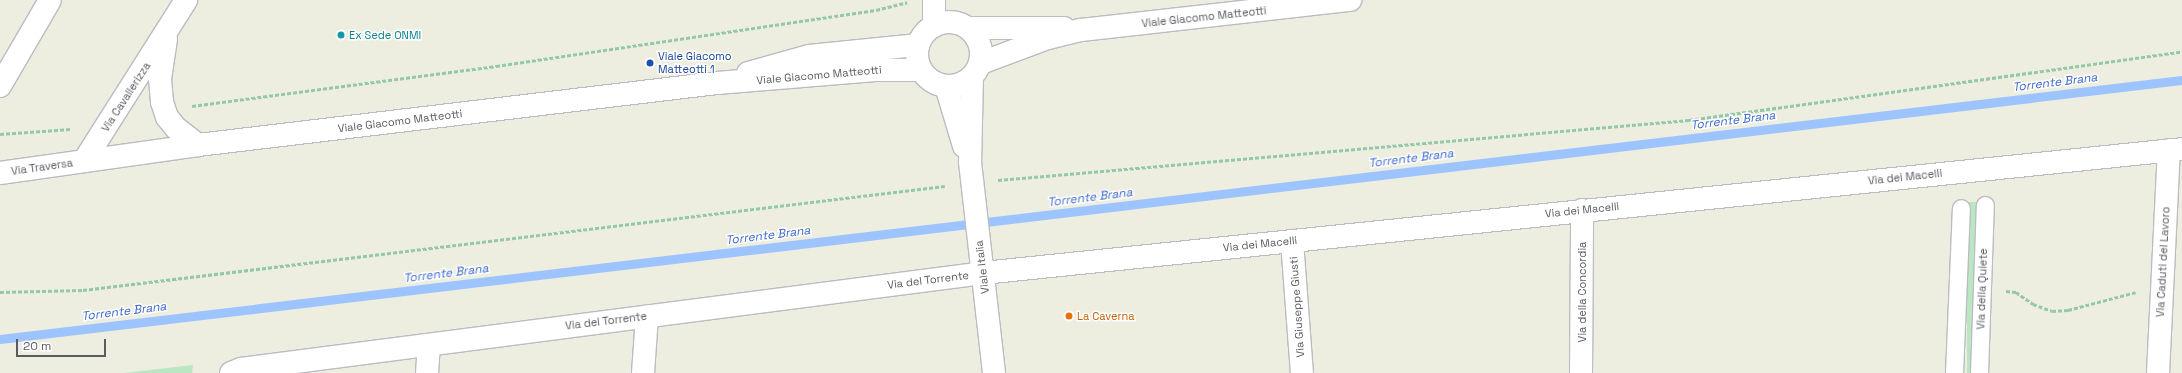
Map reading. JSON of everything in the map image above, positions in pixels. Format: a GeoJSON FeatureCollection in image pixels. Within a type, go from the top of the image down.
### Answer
{"type":"FeatureCollection","features":[{"type":"Feature","properties":{"kind":"street"},"geometry":{"type":"LineString","coordinates":[[0,86],[50,0]]}},
{"type":"Feature","properties":{"kind":"street","name":"Via Cavallerizza"},"geometry":{"type":"LineString","coordinates":[[84,161],[186,0]]}},
{"type":"Feature","properties":{"kind":"street"},"geometry":{"type":"LineString","coordinates":[[934,0],[934,26]]}},
{"type":"Feature","properties":{"kind":"street","name":"Viale Giacomo Matteotti"},"geometry":{"type":"LineString","coordinates":[[976,70],[1048,38],[1081,30],[1256,6],[1350,0]]}},
{"type":"Feature","properties":{"kind":"street"},"geometry":{"type":"LineString","coordinates":[[953,22],[969,28],[979,41],[976,70],[963,84],[946,86],[934,83],[921,70],[917,58],[918,45],[924,34],[934,26],[953,22]]}},
{"type":"Feature","properties":{"kind":"street","name":"Viale Giacomo Matteotti"},"geometry":{"type":"LineString","coordinates":[[969,28],[1048,27],[1081,30]]}},
{"type":"Feature","properties":{"kind":"street","name":"Via Cavallerizza"},"geometry":{"type":"LineString","coordinates":[[167,32],[160,79],[165,111],[176,128],[198,145]]}},
{"type":"Feature","properties":{"kind":"street","name":"Viale Giacomo Matteotti"},"geometry":{"type":"LineString","coordinates":[[717,83],[794,59],[847,51],[918,45]]}},
{"type":"Feature","properties":{"kind":"street","name":"Viale Giacomo Matteotti"},"geometry":{"type":"LineString","coordinates":[[84,161],[198,145],[717,83],[875,70],[921,70]]}},
{"type":"Feature","properties":{"kind":"street","name":"Viale Italia"},"geometry":{"type":"LineString","coordinates":[[976,70],[972,180],[994,373]]}},
{"type":"Feature","properties":{"kind":"street","name":"Viale Italia"},"geometry":{"type":"LineString","coordinates":[[946,86],[972,180]]}},
{"type":"Feature","properties":{"kind":"street","name":"Via dei Macelli"},"geometry":{"type":"LineString","coordinates":[[983,273],[2175,150]]}},
{"type":"Feature","properties":{"kind":"street","name":"Via Caduti del Lavoro"},"geometry":{"type":"LineString","coordinates":[[2158,373],[2162,287],[2175,150]]}},
{"type":"Feature","properties":{"kind":"street","name":"Via Traversa"},"geometry":{"type":"LineString","coordinates":[[0,173],[84,161]]}},
{"type":"Feature","properties":{"kind":"street","name":"Via della Concordia"},"geometry":{"type":"LineString","coordinates":[[1581,373],[1582,210]]}},
{"type":"Feature","properties":{"kind":"street","name":"Via Giuseppe Giusti"},"geometry":{"type":"LineString","coordinates":[[1292,241],[1302,373]]}},
{"type":"Feature","properties":{"kind":"street","name":"Via del Torrente"},"geometry":{"type":"LineString","coordinates":[[231,373],[241,369],[983,273]]}},
{"type":"Feature","properties":{"kind":"street"},"geometry":{"type":"LineString","coordinates":[[643,373],[647,316]]}},
{"type":"Feature","properties":{"kind":"street"},"geometry":{"type":"LineString","coordinates":[[427,373],[429,345]]}},
{"type":"Feature","properties":{"kind":"lane","name":"Via della Quiete"},"geometry":{"type":"LineString","coordinates":[[1979,373],[1985,205]]}},
{"type":"Feature","properties":{"kind":"lane"},"geometry":{"type":"LineString","coordinates":[[1954,373],[1961,208]]}},
{"type":"Feature","properties":{"kind":"path"},"geometry":{"type":"LineString","coordinates":[[165,111],[246,97],[503,65],[868,11],[910,2]]}},
{"type":"Feature","properties":{"kind":"path"},"geometry":{"type":"LineString","coordinates":[[0,292],[83,290],[972,180],[1689,120],[2182,52]]}},
{"type":"Feature","properties":{"kind":"path"},"geometry":{"type":"LineString","coordinates":[[0,134],[108,125]]}},
{"type":"Feature","properties":{"kind":"path"},"geometry":{"type":"LineString","coordinates":[[1982,291],[2016,292],[2033,304],[2052,311],[2068,310],[2116,295],[2162,287]]}},
{"type":"Feature","properties":{"kind":"green space"},"geometry":{"type":"Polygon","coordinates":[[[1967,202],[1978,202],[1978,373],[1967,373],[1967,202]]]}},
{"type":"Feature","properties":{"kind":"green space"},"geometry":{"type":"Polygon","coordinates":[[[193,365],[192,373],[124,373],[193,365]]]}},
{"type":"Feature","properties":{"kind":"waterway","name":"Torrente Brana"},"geometry":{"type":"LineString","coordinates":[[0,339],[2182,80]]}},
{"type":"Feature","properties":{"kind":"place","name":"Ex Sede ONMI"},"geometry":{"type":"Point","coordinates":[341,35]}},
{"type":"Feature","properties":{"kind":"place","name":"Viale Giacomo Matteotti 1"},"geometry":{"type":"Point","coordinates":[650,63]}},
{"type":"Feature","properties":{"kind":"place","name":"La Caverna"},"geometry":{"type":"Point","coordinates":[1069,316]}}]}
